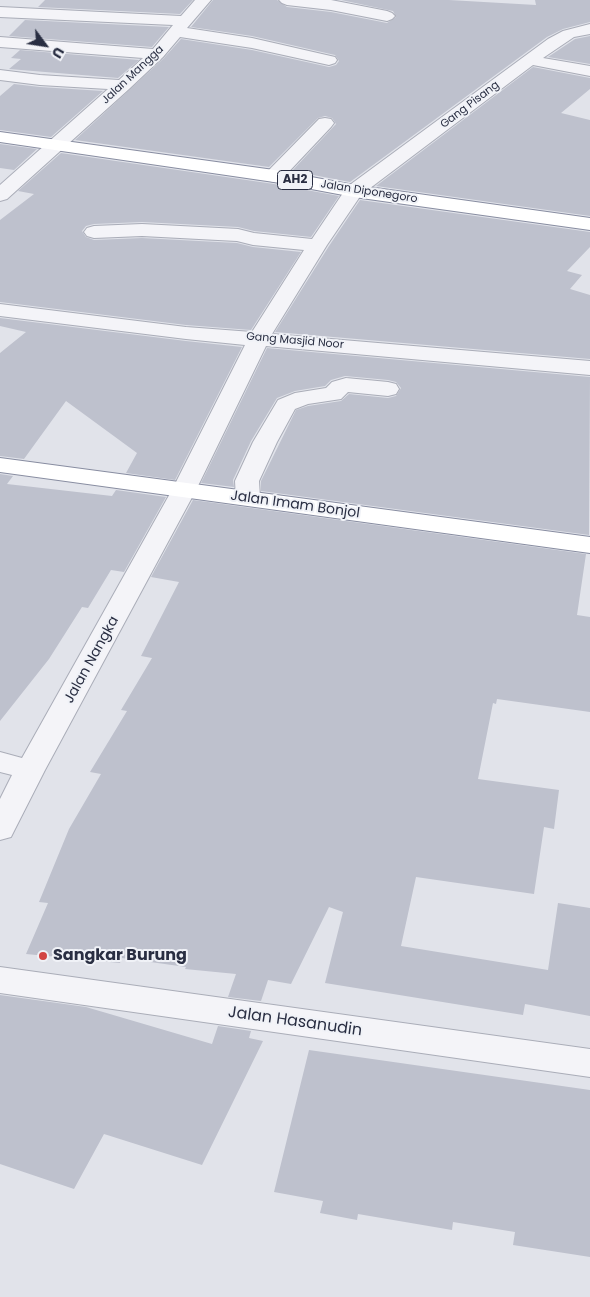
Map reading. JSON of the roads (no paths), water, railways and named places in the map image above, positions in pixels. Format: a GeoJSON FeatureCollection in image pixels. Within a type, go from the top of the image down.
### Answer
{"type":"FeatureCollection","features":[{"type":"Feature","properties":{"kind":"highway","name":"Jalan Diponegoro"},"geometry":{"type":"LineString","coordinates":[[0,137],[274,176],[354,191],[590,224]]}},
{"type":"Feature","properties":{"kind":"highway","name":"Jalan Imam Bonjol"},"geometry":{"type":"LineString","coordinates":[[0,465],[590,545]]}},
{"type":"Feature","properties":{"kind":"street","name":"Jalan Mangga"},"geometry":{"type":"LineString","coordinates":[[0,195],[158,54],[203,0]]}},
{"type":"Feature","properties":{"kind":"street"},"geometry":{"type":"LineString","coordinates":[[287,0],[387,16]]}},
{"type":"Feature","properties":{"kind":"street"},"geometry":{"type":"LineString","coordinates":[[0,12],[181,26],[329,60]]}},
{"type":"Feature","properties":{"kind":"street","name":"Gang Pisang"},"geometry":{"type":"LineString","coordinates":[[259,338],[354,191],[564,36],[590,29]]}},
{"type":"Feature","properties":{"kind":"street"},"geometry":{"type":"LineString","coordinates":[[0,42],[158,54]]}},
{"type":"Feature","properties":{"kind":"street"},"geometry":{"type":"LineString","coordinates":[[530,60],[590,71]]}},
{"type":"Feature","properties":{"kind":"street"},"geometry":{"type":"LineString","coordinates":[[0,75],[40,80],[123,85]]}},
{"type":"Feature","properties":{"kind":"street"},"geometry":{"type":"LineString","coordinates":[[274,176],[325,123]]}},
{"type":"Feature","properties":{"kind":"street"},"geometry":{"type":"LineString","coordinates":[[94,232],[142,230],[238,235],[253,239],[317,246]]}},
{"type":"Feature","properties":{"kind":"street","name":"Gang Masjid Noor"},"geometry":{"type":"LineString","coordinates":[[0,310],[186,333],[590,368]]}},
{"type":"Feature","properties":{"kind":"street","name":"Jalan Nangka"},"geometry":{"type":"LineString","coordinates":[[0,829],[30,770],[184,490],[259,338]]}},
{"type":"Feature","properties":{"kind":"street"},"geometry":{"type":"LineString","coordinates":[[248,498],[246,481],[286,405],[303,398],[333,394],[340,387],[346,385],[388,390]]}},
{"type":"Feature","properties":{"kind":"street"},"geometry":{"type":"LineString","coordinates":[[0,762],[30,770]]}},
{"type":"Feature","properties":{"kind":"street","name":"Jalan Hasanudin"},"geometry":{"type":"LineString","coordinates":[[0,980],[590,1063]]}},
{"type":"Feature","properties":{"kind":"place","name":"Sangkar Burung"},"geometry":{"type":"Point","coordinates":[43,956]}}]}
